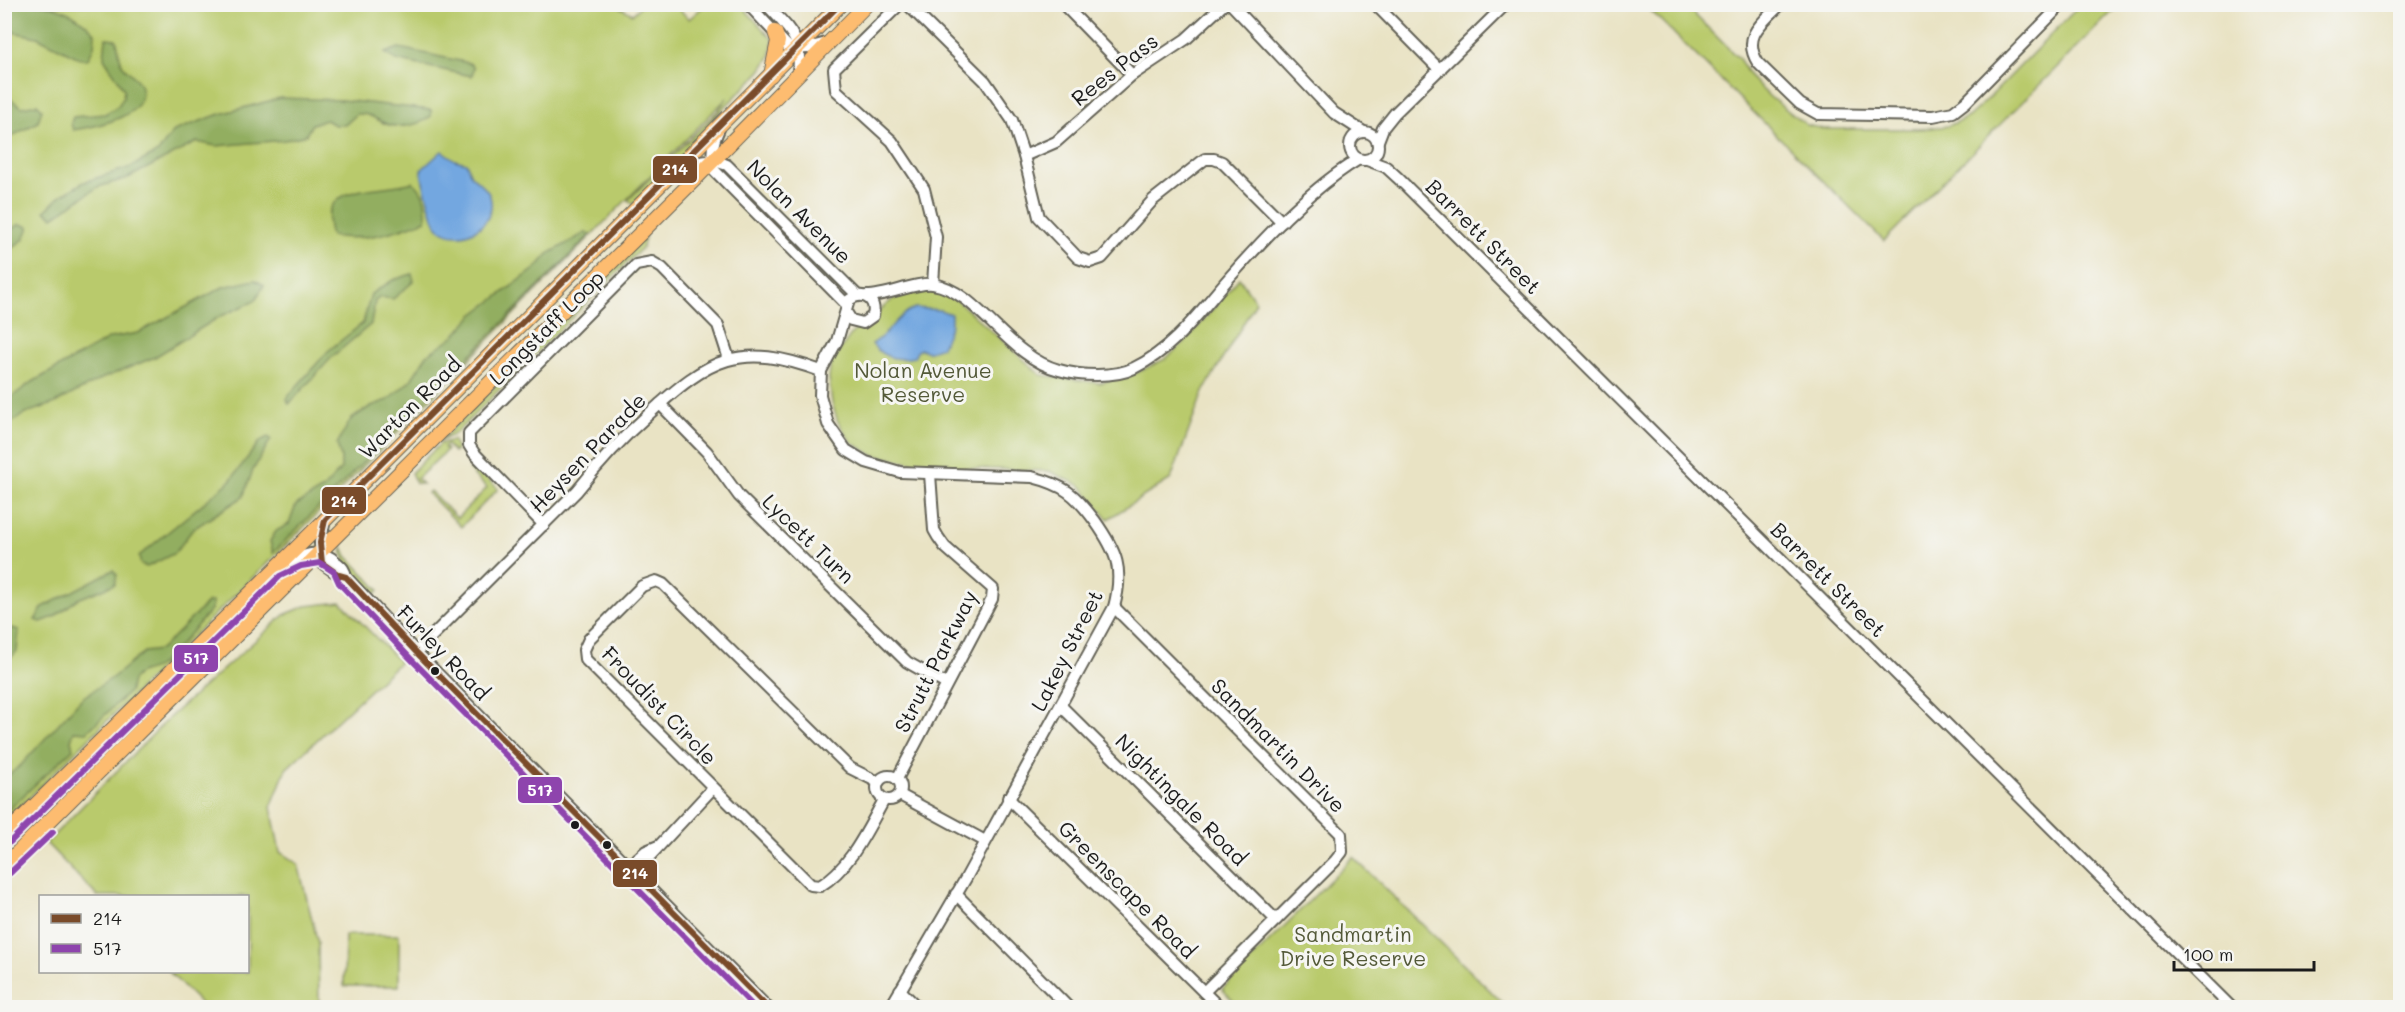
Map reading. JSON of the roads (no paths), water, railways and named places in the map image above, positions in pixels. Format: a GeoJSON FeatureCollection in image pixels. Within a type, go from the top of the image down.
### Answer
{"type":"FeatureCollection","features":[{"type":"Feature","properties":{"kind":"main road","name":"Warton Road"},"geometry":{"type":"LineString","coordinates":[[9,832],[841,4]]}},
{"type":"Feature","properties":{"kind":"main road","name":"Warton Road"},"geometry":{"type":"LineString","coordinates":[[4,866],[185,688],[867,4]]}},
{"type":"Feature","properties":{"kind":"main road"},"geometry":{"type":"LineString","coordinates":[[771,75],[778,41],[775,32]]}},
{"type":"Feature","properties":{"kind":"main road"},"geometry":{"type":"LineString","coordinates":[[108,734],[116,741],[123,741],[143,721],[185,688]]}},
{"type":"Feature","properties":{"kind":"main road"},"geometry":{"type":"LineString","coordinates":[[9,832],[28,843]]}},
{"type":"Feature","properties":{"kind":"street"},"geometry":{"type":"LineString","coordinates":[[748,4],[790,49],[808,48],[830,42]]}},
{"type":"Feature","properties":{"kind":"street"},"geometry":{"type":"LineString","coordinates":[[766,4],[792,32],[799,48],[800,61],[797,76]]}},
{"type":"Feature","properties":{"kind":"street"},"geometry":{"type":"LineString","coordinates":[[900,4],[834,69],[836,90],[892,141],[924,189],[936,237],[933,284]]}},
{"type":"Feature","properties":{"kind":"street"},"geometry":{"type":"LineString","coordinates":[[907,4],[985,81],[1012,120],[1024,156],[1039,218],[1083,261],[1096,262],[1102,258],[1153,200],[1205,159],[1222,162],[1282,222]]}},
{"type":"Feature","properties":{"kind":"street"},"geometry":{"type":"LineString","coordinates":[[1063,4],[1132,75]]}},
{"type":"Feature","properties":{"kind":"street","name":"Rees Pass"},"geometry":{"type":"LineString","coordinates":[[1024,156],[1056,142],[1132,75],[1186,39],[1224,4]]}},
{"type":"Feature","properties":{"kind":"street"},"geometry":{"type":"LineString","coordinates":[[1231,4],[1334,113],[1351,144],[1353,154],[1363,159]]}},
{"type":"Feature","properties":{"kind":"street"},"geometry":{"type":"LineString","coordinates":[[1376,4],[1440,70]]}},
{"type":"Feature","properties":{"kind":"street"},"geometry":{"type":"LineString","coordinates":[[860,324],[851,320],[846,308],[851,298],[891,293],[933,284],[959,293],[1015,347],[1048,367],[1077,375],[1132,370],[1176,339],[1243,262],[1282,222],[1339,171],[1363,159],[1374,157],[1383,128],[1395,112],[1506,4]]}},
{"type":"Feature","properties":{"kind":"street"},"geometry":{"type":"LineString","coordinates":[[1781,4],[1758,27],[1751,45],[1753,54],[1758,63],[1809,110],[1831,115],[1933,116],[1953,112],[1966,102],[2060,5]]}},
{"type":"Feature","properties":{"kind":"street"},"geometry":{"type":"LineString","coordinates":[[1339,171],[1351,144],[1364,131],[1395,112]]}},
{"type":"Feature","properties":{"kind":"street"},"geometry":{"type":"LineString","coordinates":[[1334,113],[1364,131],[1374,134],[1378,146]]}},
{"type":"Feature","properties":{"kind":"street"},"geometry":{"type":"LineString","coordinates":[[671,175],[698,161],[712,161],[713,143],[720,126]]}},
{"type":"Feature","properties":{"kind":"street","name":"Barrett Street"},"geometry":{"type":"LineString","coordinates":[[1378,146],[1398,178]]}},
{"type":"Feature","properties":{"kind":"street","name":"Barrett Street"},"geometry":{"type":"LineString","coordinates":[[1363,159],[1386,167],[1398,178],[2232,1008]]}},
{"type":"Feature","properties":{"kind":"street","name":"Nolan Avenue"},"geometry":{"type":"LineString","coordinates":[[846,308],[720,177],[714,170],[712,161],[728,166],[862,296]]}},
{"type":"Feature","properties":{"kind":"street","name":"Longstaff Loop"},"geometry":{"type":"LineString","coordinates":[[544,525],[474,453],[469,446],[469,433],[636,265],[652,261],[718,325],[729,359]]}},
{"type":"Feature","properties":{"kind":"street","name":"Lakey Street"},"geometry":{"type":"LineString","coordinates":[[837,341],[860,324],[868,321],[891,293]]}},
{"type":"Feature","properties":{"kind":"street"},"geometry":{"type":"LineString","coordinates":[[862,296],[874,304],[874,313]]}},
{"type":"Feature","properties":{"kind":"street","name":"Lakey Street"},"geometry":{"type":"LineString","coordinates":[[846,308],[837,341],[821,371],[820,395],[828,424],[846,450],[866,462],[900,472],[1032,477],[1051,482],[1074,494],[1112,544],[1116,555],[1119,583],[1114,607],[1061,706],[890,1008]]}},
{"type":"Feature","properties":{"kind":"street","name":"Heysen Parade"},"geometry":{"type":"LineString","coordinates":[[416,652],[577,491],[599,462],[675,389],[702,370],[729,359],[758,356],[781,359],[821,371]]}},
{"type":"Feature","properties":{"kind":"street","name":"Lycett Turn"},"geometry":{"type":"LineString","coordinates":[[660,404],[707,452],[739,496],[907,662],[946,684]]}},
{"type":"Feature","properties":{"kind":"street","name":"Strutt Parkway"},"geometry":{"type":"LineString","coordinates":[[897,779],[993,599],[993,589],[945,547],[934,530],[930,474]]}},
{"type":"Feature","properties":{"kind":"street"},"geometry":{"type":"LineString","coordinates":[[275,569],[304,555],[320,553],[325,520]]}},
{"type":"Feature","properties":{"kind":"street","name":"Furley Road"},"geometry":{"type":"LineString","coordinates":[[320,553],[322,563],[346,577],[416,652],[768,1008]]}},
{"type":"Feature","properties":{"kind":"street","name":"Froudist Circle"},"geometry":{"type":"LineString","coordinates":[[878,782],[850,768],[663,584],[656,581],[642,586],[589,639],[584,650],[585,659],[811,885],[820,886],[831,880],[860,842],[884,800]]}},
{"type":"Feature","properties":{"kind":"street","name":"Sandmartin Drive"},"geometry":{"type":"LineString","coordinates":[[1114,607],[1341,834],[1342,852],[1204,992]]}},
{"type":"Feature","properties":{"kind":"street","name":"Nightingale Road"},"geometry":{"type":"LineString","coordinates":[[1061,706],[1276,920]]}},
{"type":"Feature","properties":{"kind":"street"},"geometry":{"type":"LineString","coordinates":[[885,777],[897,779],[902,788],[900,795],[891,801],[884,800],[878,794],[878,782],[885,777]]}},
{"type":"Feature","properties":{"kind":"street"},"geometry":{"type":"LineString","coordinates":[[631,870],[646,851],[658,846],[713,788]]}},
{"type":"Feature","properties":{"kind":"street"},"geometry":{"type":"LineString","coordinates":[[900,795],[985,841]]}},
{"type":"Feature","properties":{"kind":"street","name":"Greenscape Road"},"geometry":{"type":"LineString","coordinates":[[1008,798],[1220,1008]]}},
{"type":"Feature","properties":{"kind":"street"},"geometry":{"type":"LineString","coordinates":[[956,894],[1069,1008]]}},
{"type":"Feature","properties":{"kind":"street"},"geometry":{"type":"LineString","coordinates":[[900,990],[918,1008]]}},
{"type":"Feature","properties":{"kind":"water"},"geometry":{"type":"Polygon","coordinates":[[[442,151],[455,160],[466,163],[471,175],[490,196],[489,216],[476,230],[466,234],[447,233],[438,228],[428,200],[421,170],[442,151]]]}},
{"type":"Feature","properties":{"kind":"water"},"geometry":{"type":"Polygon","coordinates":[[[915,308],[940,310],[951,314],[951,325],[942,347],[927,352],[922,349],[918,350],[914,357],[902,359],[891,357],[876,349],[872,344],[903,315],[915,308]]]}},
{"type":"Feature","properties":{"kind":"park label","name":"Nolan Avenue Reserve"},"geometry":{"type":"Point","coordinates":[923,381]}},
{"type":"Feature","properties":{"kind":"park label","name":"Sandmartin Drive Reserve"},"geometry":{"type":"Point","coordinates":[1353,945]}}]}
